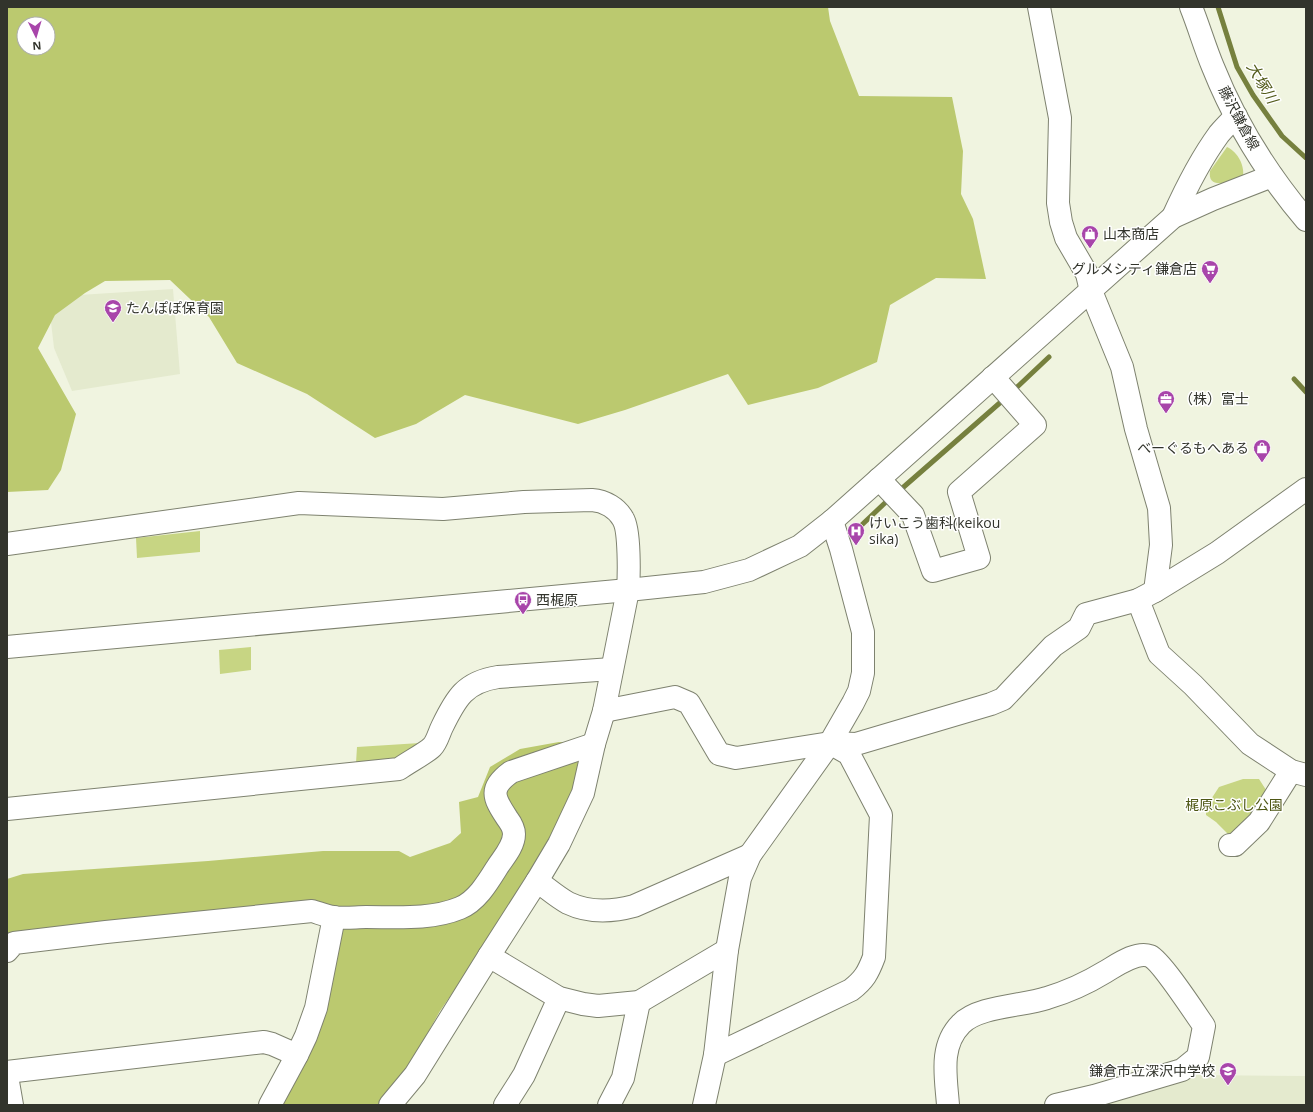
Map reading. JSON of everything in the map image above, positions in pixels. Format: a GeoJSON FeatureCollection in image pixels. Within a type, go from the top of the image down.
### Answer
{"type":"FeatureCollection","features":[{"type":"Feature","properties":{"kind":"street"},"geometry":{"type":"LineString","coordinates":[[1038,7],[1060,118],[1058,203],[1061,222],[1066,238],[1087,274],[1091,291],[1122,367],[1136,429],[1159,508],[1161,545],[1147,596],[1159,654],[1193,685],[1250,744],[1299,773],[1259,822],[1235,845],[1230,846]]}},
{"type":"Feature","properties":{"kind":"street","name":"藤沢鎌倉線"},"geometry":{"type":"LineString","coordinates":[[1192,7],[1213,68],[1236,116],[1272,176],[1306,220]]}},
{"type":"Feature","properties":{"kind":"street"},"geometry":{"type":"LineString","coordinates":[[1173,217],[1200,162],[1219,134],[1236,116]]}},
{"type":"Feature","properties":{"kind":"street"},"geometry":{"type":"LineString","coordinates":[[7,647],[628,590],[704,582],[748,570],[800,546],[832,521],[1173,217],[1213,199],[1272,176]]}},
{"type":"Feature","properties":{"kind":"street"},"geometry":{"type":"LineString","coordinates":[[879,479],[913,515],[933,571],[978,558],[959,492],[1035,425],[993,377]]}},
{"type":"Feature","properties":{"kind":"street"},"geometry":{"type":"LineString","coordinates":[[604,711],[674,697],[689,703],[719,754],[736,758],[830,743],[856,744],[991,704],[1003,699],[1053,646],[1079,628],[1086,614],[1147,596],[1217,553],[1306,489]]}},
{"type":"Feature","properties":{"kind":"street"},"geometry":{"type":"LineString","coordinates":[[7,544],[299,504],[443,509],[524,502],[601,500],[617,511],[624,519],[626,527],[629,574],[628,590],[604,711],[594,744],[583,794],[559,844],[537,881],[415,1075],[390,1105]]}},
{"type":"Feature","properties":{"kind":"street"},"geometry":{"type":"LineString","coordinates":[[704,1105],[715,1055],[728,950],[740,878],[750,855],[830,743],[859,692],[863,673],[864,654],[862,632],[858,611],[832,521]]}},
{"type":"Feature","properties":{"kind":"street"},"geometry":{"type":"LineString","coordinates":[[7,809],[399,769],[433,746],[459,697],[470,686],[477,682],[484,679],[498,677],[612,669]]}},
{"type":"Feature","properties":{"kind":"street"},"geometry":{"type":"LineString","coordinates":[[715,1055],[851,990],[861,982],[869,970],[874,958],[881,815],[849,754],[830,743]]}},
{"type":"Feature","properties":{"kind":"street"},"geometry":{"type":"LineString","coordinates":[[7,951],[14,943],[312,911],[334,917],[433,916],[460,908],[472,900],[484,888],[512,845],[514,833],[511,824],[499,806],[496,797],[496,786],[510,772],[594,744]]}},
{"type":"Feature","properties":{"kind":"street"},"geometry":{"type":"LineString","coordinates":[[537,881],[567,902],[585,910],[620,910],[634,906],[750,855]]}},
{"type":"Feature","properties":{"kind":"street"},"geometry":{"type":"LineString","coordinates":[[270,1105],[297,1055],[306,1036],[316,1008],[334,917]]}},
{"type":"Feature","properties":{"kind":"street"},"geometry":{"type":"LineString","coordinates":[[489,956],[560,998],[582,1004],[598,1006],[639,1002],[728,950]]}},
{"type":"Feature","properties":{"kind":"street"},"geometry":{"type":"LineString","coordinates":[[948,1105],[945,1060],[947,1046],[961,1024],[971,1016],[981,1012],[1031,1003],[1066,992],[1096,977],[1124,960],[1136,956],[1150,956],[1160,964],[1204,1026],[1198,1057],[1182,1070],[1094,1100],[1056,1105]]}},
{"type":"Feature","properties":{"kind":"street"},"geometry":{"type":"LineString","coordinates":[[506,1105],[524,1075],[560,998]]}},
{"type":"Feature","properties":{"kind":"street"},"geometry":{"type":"LineString","coordinates":[[609,1105],[623,1078],[639,1002]]}},
{"type":"Feature","properties":{"kind":"street"},"geometry":{"type":"LineString","coordinates":[[7,1072],[264,1042],[297,1055]]}},
{"type":"Feature","properties":{"kind":"street"},"geometry":{"type":"LineString","coordinates":[[7,1076],[12,1105]]}},
{"type":"Feature","properties":{"kind":"shaded area","name":"たんぽぽ保育園"},"geometry":{"type":"Polygon","coordinates":[[[173,289],[180,374],[72,391],[54,348],[48,297],[173,289]]]}},
{"type":"Feature","properties":{"kind":"shaded area","name":"鎌倉市立深沢中学校"},"geometry":{"type":"Polygon","coordinates":[[[1195,1075],[1306,1076],[1306,1105],[1102,1105],[1108,1097],[1195,1075]]]}},
{"type":"Feature","properties":{"kind":"green space"},"geometry":{"type":"Polygon","coordinates":[[[7,7],[828,7],[830,21],[859,96],[952,97],[963,151],[961,194],[973,219],[986,279],[936,278],[890,305],[877,362],[818,388],[748,405],[728,374],[625,410],[578,424],[465,395],[416,424],[375,438],[307,394],[237,363],[209,317],[170,280],[105,281],[85,293],[55,315],[38,348],[76,414],[61,470],[48,490],[7,492],[7,7]]]}},
{"type":"Feature","properties":{"kind":"green space"},"geometry":{"type":"Polygon","coordinates":[[[1227,147],[1234,152],[1240,160],[1243,168],[1243,177],[1227,182],[1216,183],[1212,181],[1210,177],[1210,171],[1227,147]]]}},
{"type":"Feature","properties":{"kind":"green space"},"geometry":{"type":"Polygon","coordinates":[[[200,531],[200,552],[137,558],[136,538],[200,531]]]}},
{"type":"Feature","properties":{"kind":"green space"},"geometry":{"type":"Polygon","coordinates":[[[251,647],[251,670],[220,674],[219,650],[251,647]]]}},
{"type":"Feature","properties":{"kind":"green space"},"geometry":{"type":"Polygon","coordinates":[[[559,742],[574,742],[501,772],[508,834],[465,897],[441,909],[7,943],[7,879],[23,874],[323,851],[399,851],[410,857],[450,843],[461,833],[459,802],[478,797],[490,767],[520,749],[559,742]]]}},
{"type":"Feature","properties":{"kind":"green space"},"geometry":{"type":"Polygon","coordinates":[[[420,743],[402,758],[356,763],[357,747],[420,743]]]}},
{"type":"Feature","properties":{"kind":"green space"},"geometry":{"type":"Polygon","coordinates":[[[583,759],[569,804],[554,838],[486,944],[440,1011],[405,1073],[380,1103],[377,1105],[276,1105],[339,930],[348,923],[423,923],[509,862],[501,794],[508,782],[583,759]]]}},
{"type":"Feature","properties":{"kind":"green space","name":"梶原こぶし公園"},"geometry":{"type":"Polygon","coordinates":[[[1243,779],[1259,779],[1268,793],[1237,834],[1228,834],[1216,822],[1206,815],[1206,807],[1219,787],[1243,779]]]}},
{"type":"Feature","properties":{"kind":"waterway","name":"大塚川"},"geometry":{"type":"LineString","coordinates":[[1218,7],[1237,67],[1253,95],[1282,136],[1306,158]]}},
{"type":"Feature","properties":{"kind":"waterway"},"geometry":{"type":"LineString","coordinates":[[1013,391],[1049,357]]}},
{"type":"Feature","properties":{"kind":"waterway"},"geometry":{"type":"LineString","coordinates":[[1294,379],[1306,392]]}},
{"type":"Feature","properties":{"kind":"waterway"},"geometry":{"type":"LineString","coordinates":[[899,491],[1002,401]]}},
{"type":"Feature","properties":{"kind":"waterway"},"geometry":{"type":"LineString","coordinates":[[849,537],[887,501]]}},
{"type":"Feature","properties":{"kind":"place","name":"山本商店"},"geometry":{"type":"Point","coordinates":[1090,249]}},
{"type":"Feature","properties":{"kind":"place","name":"グルメシティ鎌倉店"},"geometry":{"type":"Point","coordinates":[1210,284]}},
{"type":"Feature","properties":{"kind":"place","name":"たんぽぽ保育園"},"geometry":{"type":"Point","coordinates":[113,323]}},
{"type":"Feature","properties":{"kind":"place","name":"（株）富士"},"geometry":{"type":"Point","coordinates":[1166,414]}},
{"type":"Feature","properties":{"kind":"place","name":"べーぐるもへある"},"geometry":{"type":"Point","coordinates":[1262,463]}},
{"type":"Feature","properties":{"kind":"place","name":"けいこう歯科(keikou sika)"},"geometry":{"type":"Point","coordinates":[856,546]}},
{"type":"Feature","properties":{"kind":"place","name":"西梶原"},"geometry":{"type":"Point","coordinates":[523,615]}},
{"type":"Feature","properties":{"kind":"place","name":"鎌倉市立深沢中学校"},"geometry":{"type":"Point","coordinates":[1228,1086]}}]}
